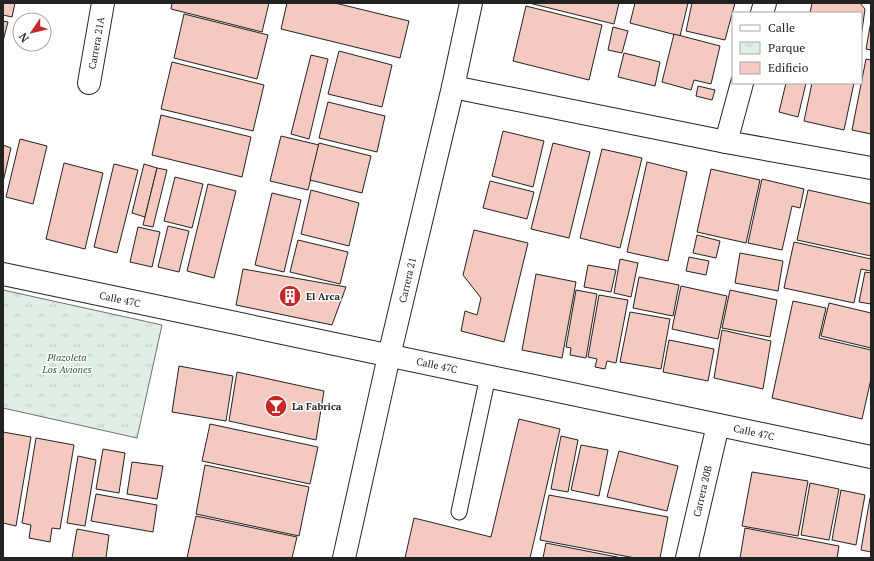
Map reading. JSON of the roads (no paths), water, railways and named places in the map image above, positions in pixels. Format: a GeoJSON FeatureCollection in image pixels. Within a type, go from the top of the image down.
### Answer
{"type":"FeatureCollection","features":[{"type":"Feature","properties":{"kind":"street","name":"Carrera 21A"},"geometry":{"type":"LineString","coordinates":[[89,83],[104,3]]}},
{"type":"Feature","properties":{"kind":"street","name":"Carrera 21"},"geometry":{"type":"LineString","coordinates":[[344,558],[389,356],[472,3]]}},
{"type":"Feature","properties":{"kind":"street"},"geometry":{"type":"LineString","coordinates":[[726,142],[742,84]]}},
{"type":"Feature","properties":{"kind":"street"},"geometry":{"type":"LineString","coordinates":[[453,87],[726,142],[871,168]]}},
{"type":"Feature","properties":{"kind":"street","name":"Calle 47C"},"geometry":{"type":"LineString","coordinates":[[3,274],[718,425],[870,451]]}},
{"type":"Feature","properties":{"kind":"street","name":"Carrera 20B"},"geometry":{"type":"LineString","coordinates":[[687,558],[718,425]]}},
{"type":"Feature","properties":{"kind":"lane"},"geometry":{"type":"LineString","coordinates":[[459,512],[488,376]]}},
{"type":"Feature","properties":{"kind":"place","name":"El Arca"},"geometry":{"type":"Point","coordinates":[290,296]}},
{"type":"Feature","properties":{"kind":"place","name":"La Fabrica"},"geometry":{"type":"Point","coordinates":[276,406]}},
{"type":"Feature","properties":{"kind":"park label","name":"Plazoleta Los Aviones"},"geometry":{"type":"Point","coordinates":[67,362]}}]}
